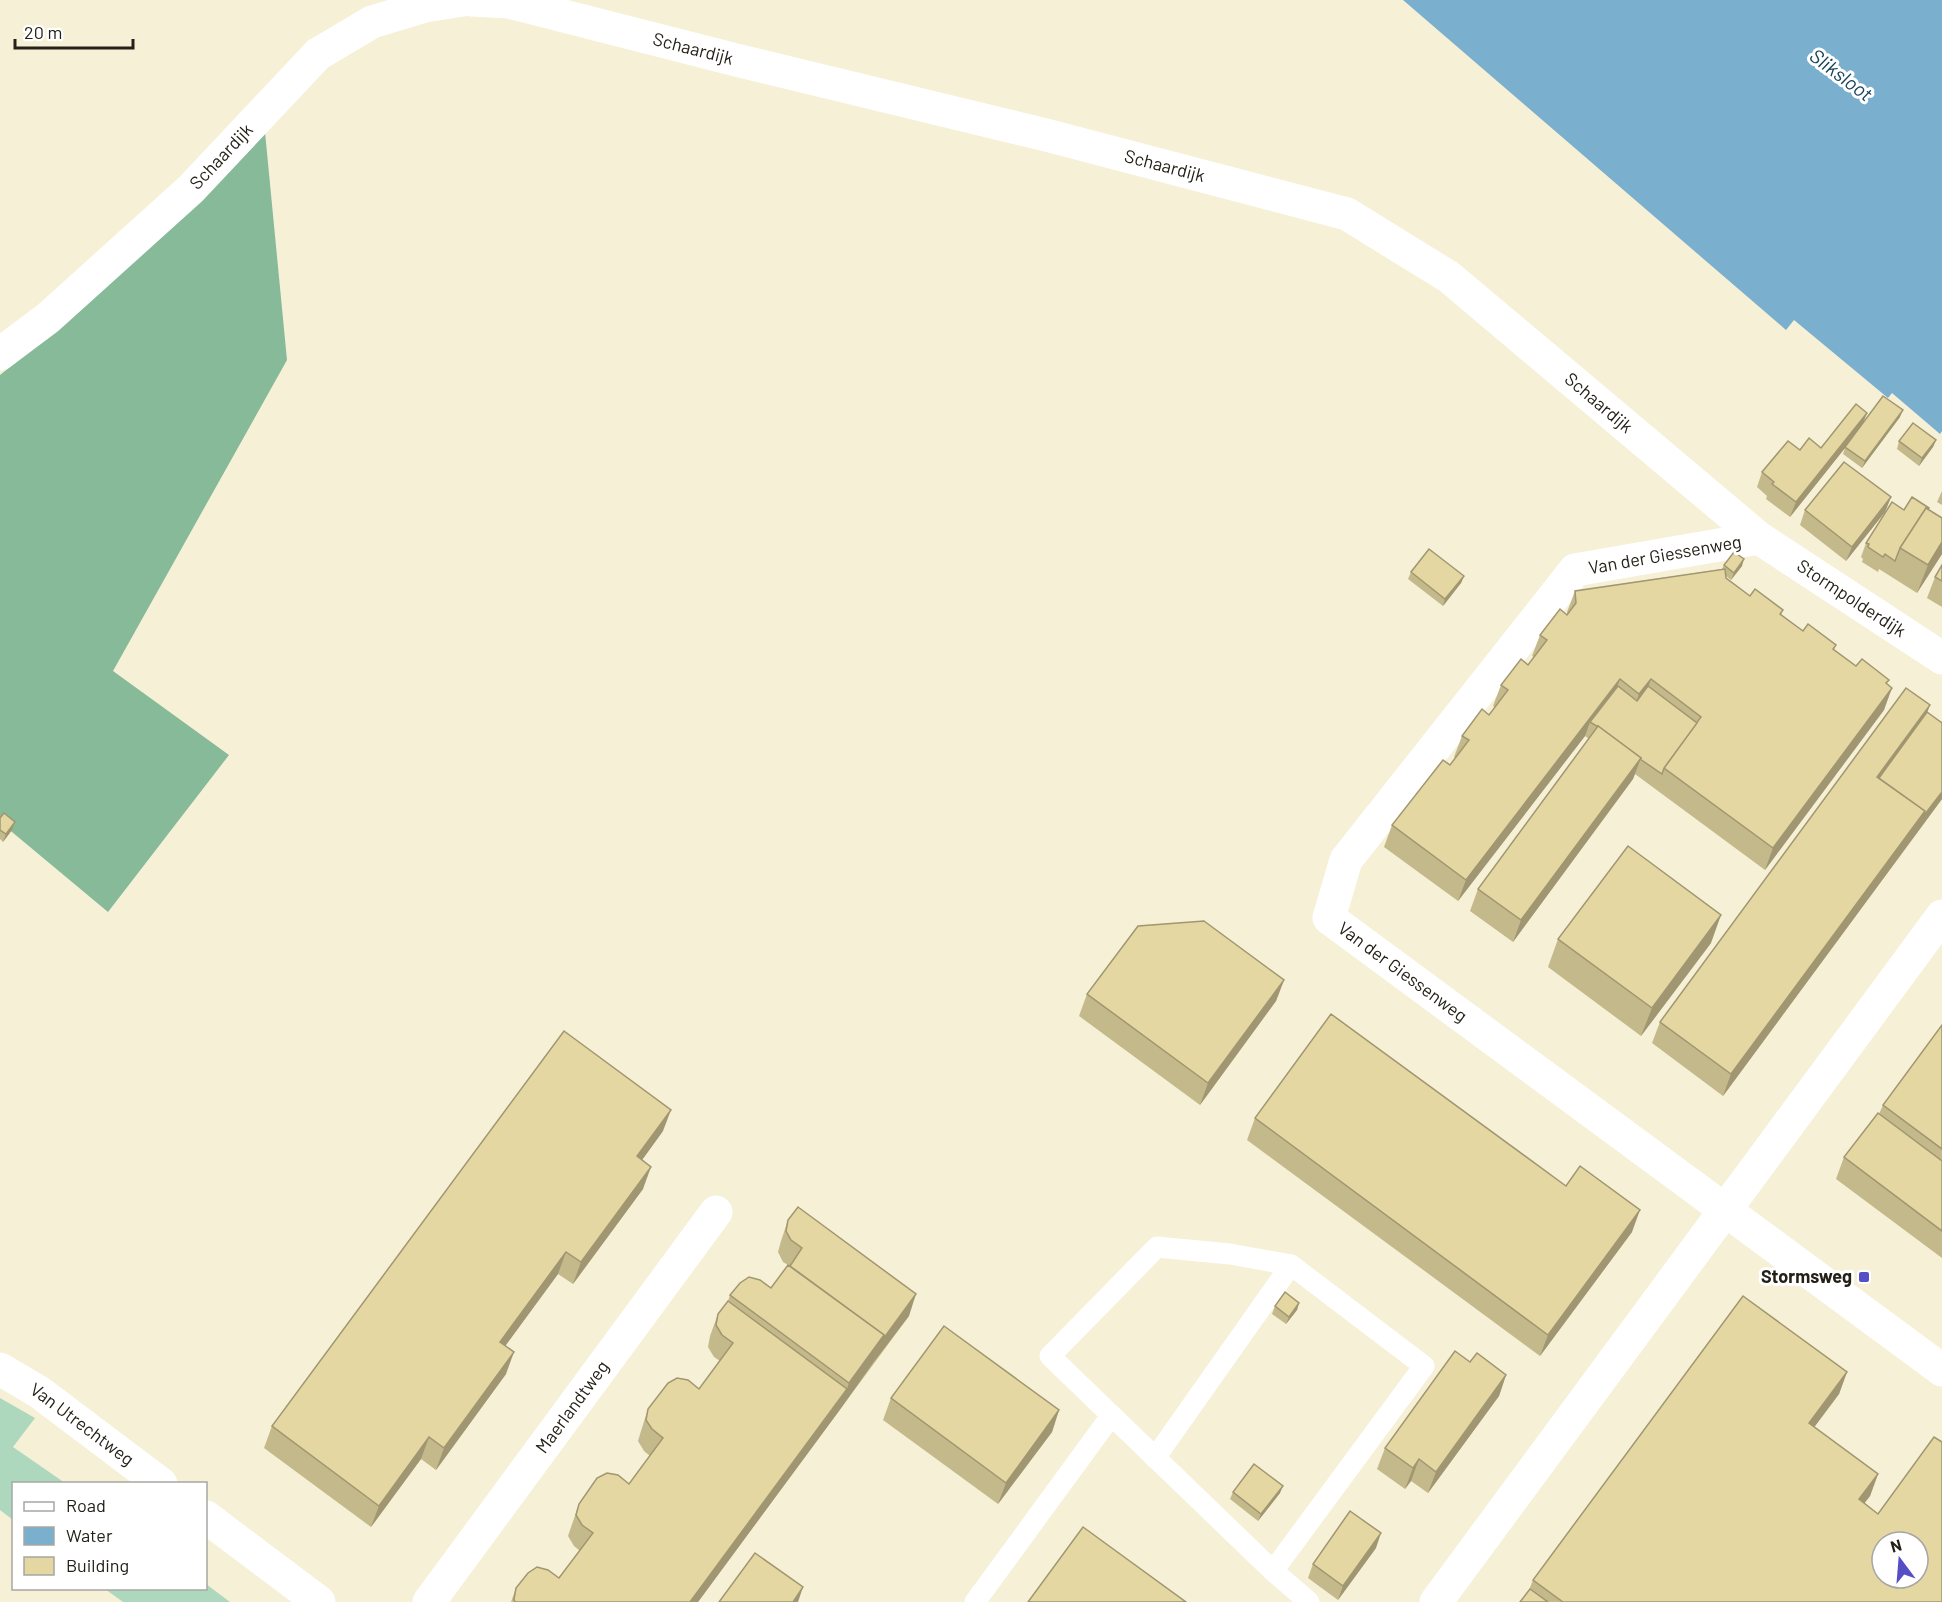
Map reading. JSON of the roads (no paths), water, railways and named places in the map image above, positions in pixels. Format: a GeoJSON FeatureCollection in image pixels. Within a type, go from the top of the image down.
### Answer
{"type":"FeatureCollection","features":[{"type":"Feature","properties":{"kind":"street","name":"Schaardijk"},"geometry":{"type":"LineString","coordinates":[[0,354],[48,318],[191,189],[318,54],[372,22],[425,6],[463,0]]}},
{"type":"Feature","properties":{"kind":"street","name":"Schaardijk"},"geometry":{"type":"LineString","coordinates":[[471,0],[509,2],[1046,135],[1347,214],[1449,276],[1759,538]]}},
{"type":"Feature","properties":{"kind":"street","name":"Stormpolderdijk"},"geometry":{"type":"LineString","coordinates":[[1759,538],[1942,658]]}},
{"type":"Feature","properties":{"kind":"street","name":"Van der Giessenweg"},"geometry":{"type":"LineString","coordinates":[[1759,538],[1575,570],[1346,860],[1329,918],[1942,1370]]}},
{"type":"Feature","properties":{"kind":"street"},"geometry":{"type":"LineString","coordinates":[[1436,1602],[1942,916]]}},
{"type":"Feature","properties":{"kind":"street","name":"Maerlandtweg"},"geometry":{"type":"LineString","coordinates":[[429,1602],[716,1212]]}},
{"type":"Feature","properties":{"kind":"street","name":"Van Utrechtweg"},"geometry":{"type":"LineString","coordinates":[[0,1369],[39,1392],[158,1482]]}},
{"type":"Feature","properties":{"kind":"street"},"geometry":{"type":"LineString","coordinates":[[207,1518],[319,1602]]}},
{"type":"Feature","properties":{"kind":"lane"},"geometry":{"type":"LineString","coordinates":[[1273,1571],[1424,1366],[1291,1265],[1230,1254],[1157,1247],[1050,1356],[1273,1571],[1310,1602]]}},
{"type":"Feature","properties":{"kind":"lane"},"geometry":{"type":"LineString","coordinates":[[1155,1458],[1291,1265]]}},
{"type":"Feature","properties":{"kind":"lane"},"geometry":{"type":"LineString","coordinates":[[975,1602],[1111,1416]]}},
{"type":"Feature","properties":{"kind":"water","name":"Sliksloot"},"geometry":{"type":"Polygon","coordinates":[[[1403,0],[1942,0],[1942,431],[1940,434],[1892,393],[1888,398],[1794,320],[1786,330],[1403,0]]]}},
{"type":"Feature","properties":{"kind":"place","name":"Stormsweg"},"geometry":{"type":"Point","coordinates":[1864,1277]}}]}
